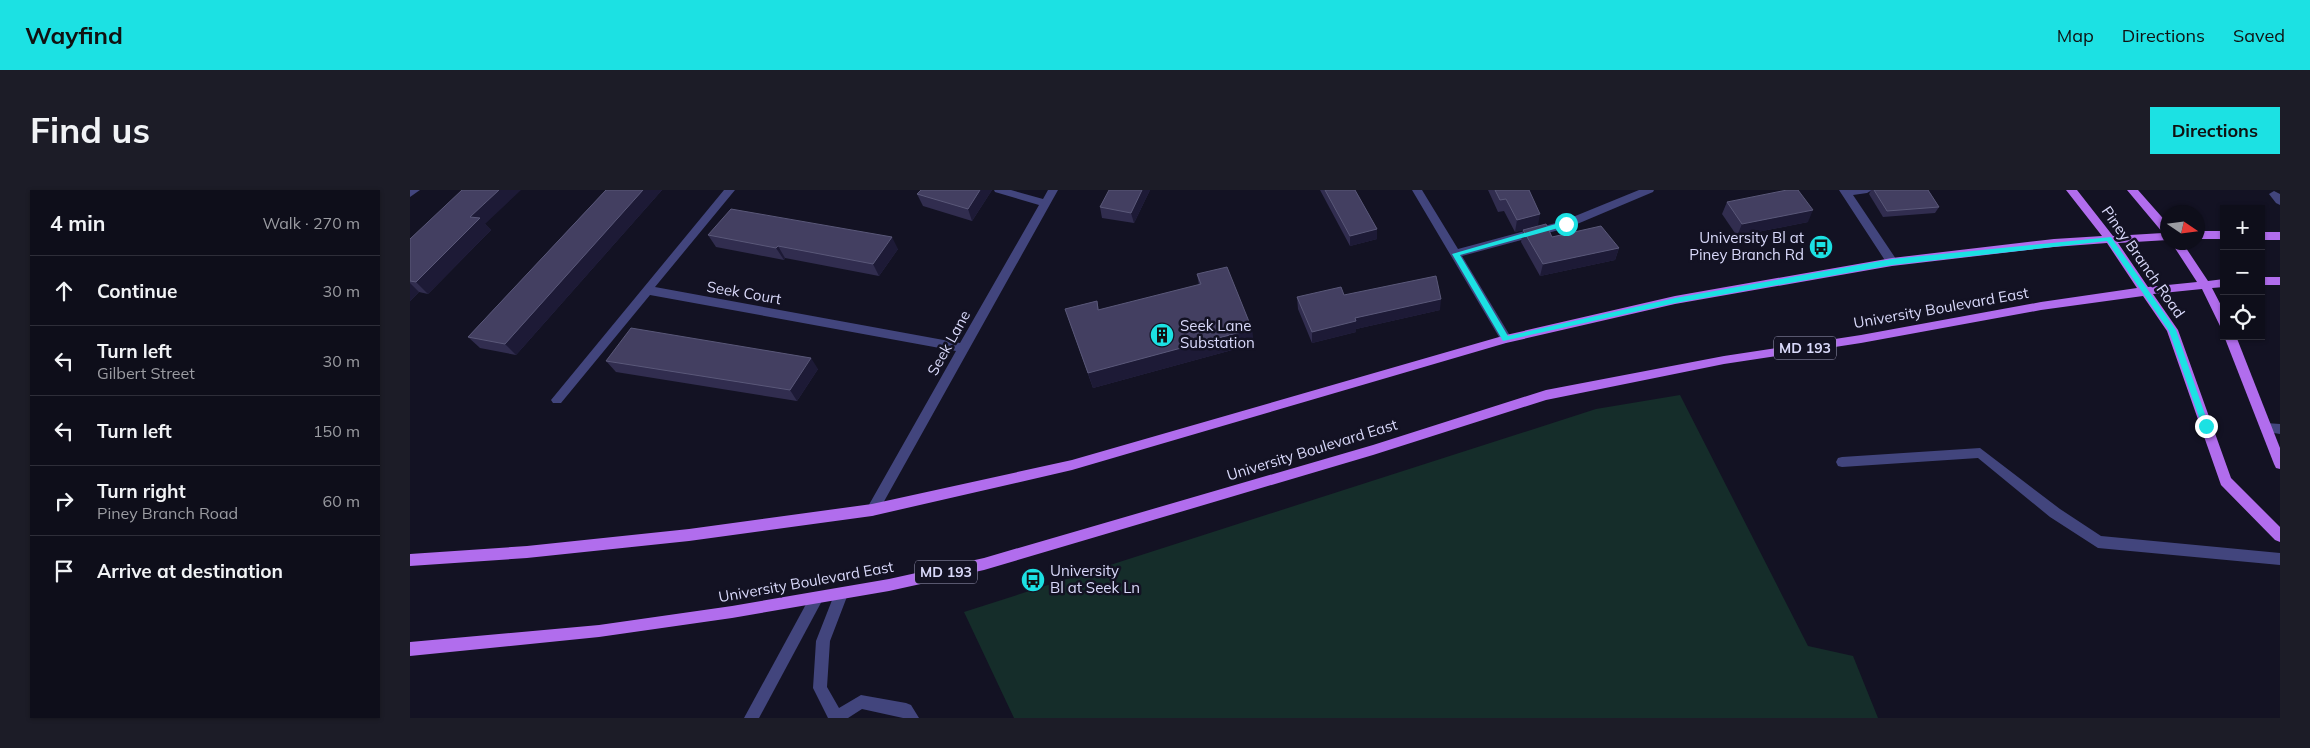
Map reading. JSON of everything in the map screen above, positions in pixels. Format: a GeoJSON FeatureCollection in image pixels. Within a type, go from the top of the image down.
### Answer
{"type":"FeatureCollection","features":[{"type":"Feature","properties":{"kind":"main road","name":"Piney Branch Road"},"geometry":{"type":"LineString","coordinates":[[2071,190],[2109,238],[2172,330],[2226,482],[2280,536]]}},
{"type":"Feature","properties":{"kind":"main road"},"geometry":{"type":"LineString","coordinates":[[2132,190],[2160,223]]}},
{"type":"Feature","properties":{"kind":"main road"},"geometry":{"type":"LineString","coordinates":[[2205,235],[2220,234]]}},
{"type":"Feature","properties":{"kind":"main road"},"geometry":{"type":"LineString","coordinates":[[410,560],[527,552],[689,535],[872,510],[1072,465],[1506,339],[1675,300],[1892,262],[2109,238],[2160,236]]}},
{"type":"Feature","properties":{"kind":"main road"},"geometry":{"type":"LineString","coordinates":[[2265,236],[2280,236]]}},
{"type":"Feature","properties":{"kind":"main road"},"geometry":{"type":"LineString","coordinates":[[2181,250],[2205,285],[2220,315]]}},
{"type":"Feature","properties":{"kind":"main road"},"geometry":{"type":"LineString","coordinates":[[2265,281],[2280,281]]}},
{"type":"Feature","properties":{"kind":"main road","name":"University Boulevard East"},"geometry":{"type":"LineString","coordinates":[[410,649],[465,646],[599,631],[841,594],[984,564],[1373,450],[1546,395],[1724,360],[1861,340],[2041,306],[2146,291],[2220,283]]}},
{"type":"Feature","properties":{"kind":"main road"},"geometry":{"type":"LineString","coordinates":[[2232,340],[2280,464]]}},
{"type":"Feature","properties":{"kind":"street"},"geometry":{"type":"LineString","coordinates":[[410,194],[414,190]]}},
{"type":"Feature","properties":{"kind":"street"},"geometry":{"type":"LineString","coordinates":[[557,400],[730,190]]}},
{"type":"Feature","properties":{"kind":"street"},"geometry":{"type":"LineString","coordinates":[[999,190],[1045,204]]}},
{"type":"Feature","properties":{"kind":"street","name":"Seek Lane"},"geometry":{"type":"LineString","coordinates":[[872,510],[1053,190]]}},
{"type":"Feature","properties":{"kind":"street"},"geometry":{"type":"LineString","coordinates":[[1417,190],[1506,339]]}},
{"type":"Feature","properties":{"kind":"street"},"geometry":{"type":"LineString","coordinates":[[1455,254],[1566,224],[1648,190]]}},
{"type":"Feature","properties":{"kind":"street"},"geometry":{"type":"LineString","coordinates":[[1845,191],[1868,190]]}},
{"type":"Feature","properties":{"kind":"street"},"geometry":{"type":"LineString","coordinates":[[1845,191],[1892,262]]}},
{"type":"Feature","properties":{"kind":"street","name":"Seek Court"},"geometry":{"type":"LineString","coordinates":[[647,290],[962,348]]}},
{"type":"Feature","properties":{"kind":"street"},"geometry":{"type":"LineString","coordinates":[[2266,428],[2280,429]]}},
{"type":"Feature","properties":{"kind":"street"},"geometry":{"type":"LineString","coordinates":[[1842,462],[1980,454],[2055,513],[2098,542],[2280,559]]}},
{"type":"Feature","properties":{"kind":"street"},"geometry":{"type":"LineString","coordinates":[[841,594],[823,641],[820,688],[836,717],[861,702],[906,710],[912,718]]}},
{"type":"Feature","properties":{"kind":"street"},"geometry":{"type":"LineString","coordinates":[[751,718],[816,599]]}},
{"type":"Feature","properties":{"kind":"green space"},"geometry":{"type":"Polygon","coordinates":[[[1680,395],[1808,646],[1853,656],[1878,718],[1014,718],[964,612],[1596,409],[1680,395]]]}},
{"type":"Feature","properties":{"kind":"building"},"geometry":{"type":"Polygon","coordinates":[[[462,190],[499,190],[470,217],[480,218],[416,282],[410,281],[410,239],[462,190]]]}},
{"type":"Feature","properties":{"kind":"building"},"geometry":{"type":"Polygon","coordinates":[[[606,190],[643,190],[505,344],[468,337],[606,190]]]}},
{"type":"Feature","properties":{"kind":"building"},"geometry":{"type":"Polygon","coordinates":[[[921,190],[980,190],[968,209],[917,194],[921,190]]]}},
{"type":"Feature","properties":{"kind":"building"},"geometry":{"type":"Polygon","coordinates":[[[1109,190],[1142,190],[1131,213],[1100,207],[1109,190]]]}},
{"type":"Feature","properties":{"kind":"building"},"geometry":{"type":"Polygon","coordinates":[[[1325,190],[1355,190],[1377,229],[1350,236],[1325,190]]]}},
{"type":"Feature","properties":{"kind":"building"},"geometry":{"type":"Polygon","coordinates":[[[1495,190],[1529,190],[1540,214],[1517,220],[1506,199],[1500,200],[1495,190]]]}},
{"type":"Feature","properties":{"kind":"building"},"geometry":{"type":"Polygon","coordinates":[[[1787,190],[1798,190],[1813,210],[1742,224],[1727,202],[1787,190]]]}},
{"type":"Feature","properties":{"kind":"building"},"geometry":{"type":"Polygon","coordinates":[[[1874,190],[1928,190],[1939,207],[1887,211],[1874,190]]]}},
{"type":"Feature","properties":{"kind":"building"},"geometry":{"type":"Polygon","coordinates":[[[731,209],[892,237],[873,264],[708,235],[731,209]]]}},
{"type":"Feature","properties":{"kind":"building"},"geometry":{"type":"Polygon","coordinates":[[[1546,224],[1552,237],[1601,226],[1619,248],[1543,264],[1523,230],[1546,224]]]}},
{"type":"Feature","properties":{"kind":"building","name":"Seek Lane Substation"},"geometry":{"type":"Polygon","coordinates":[[[1227,267],[1252,329],[1088,373],[1065,309],[1097,301],[1098,310],[1201,284],[1197,274],[1227,267]]]}},
{"type":"Feature","properties":{"kind":"building"},"geometry":{"type":"Polygon","coordinates":[[[1436,276],[1441,299],[1355,318],[1356,321],[1312,332],[1297,297],[1341,287],[1344,295],[1436,276]]]}},
{"type":"Feature","properties":{"kind":"building"},"geometry":{"type":"Polygon","coordinates":[[[631,328],[811,358],[790,390],[606,361],[631,328]]]}},
{"type":"Feature","properties":{"kind":"place","name":"University Bl at Piney Branch Rd"},"geometry":{"type":"Point","coordinates":[1821,247]}},
{"type":"Feature","properties":{"kind":"place","name":"Seek Lane Substation"},"geometry":{"type":"Point","coordinates":[1162,335]}},
{"type":"Feature","properties":{"kind":"place","name":"University Bl at Seek Ln"},"geometry":{"type":"Point","coordinates":[1033,580]}},
{"type":"Feature","properties":{"kind":"route"},"geometry":{"type":"LineString","coordinates":[[1566,224],[1455,254],[1506,339],[1675,300],[1892,262],[2109,238],[2172,330],[2206,426]]}}]}
